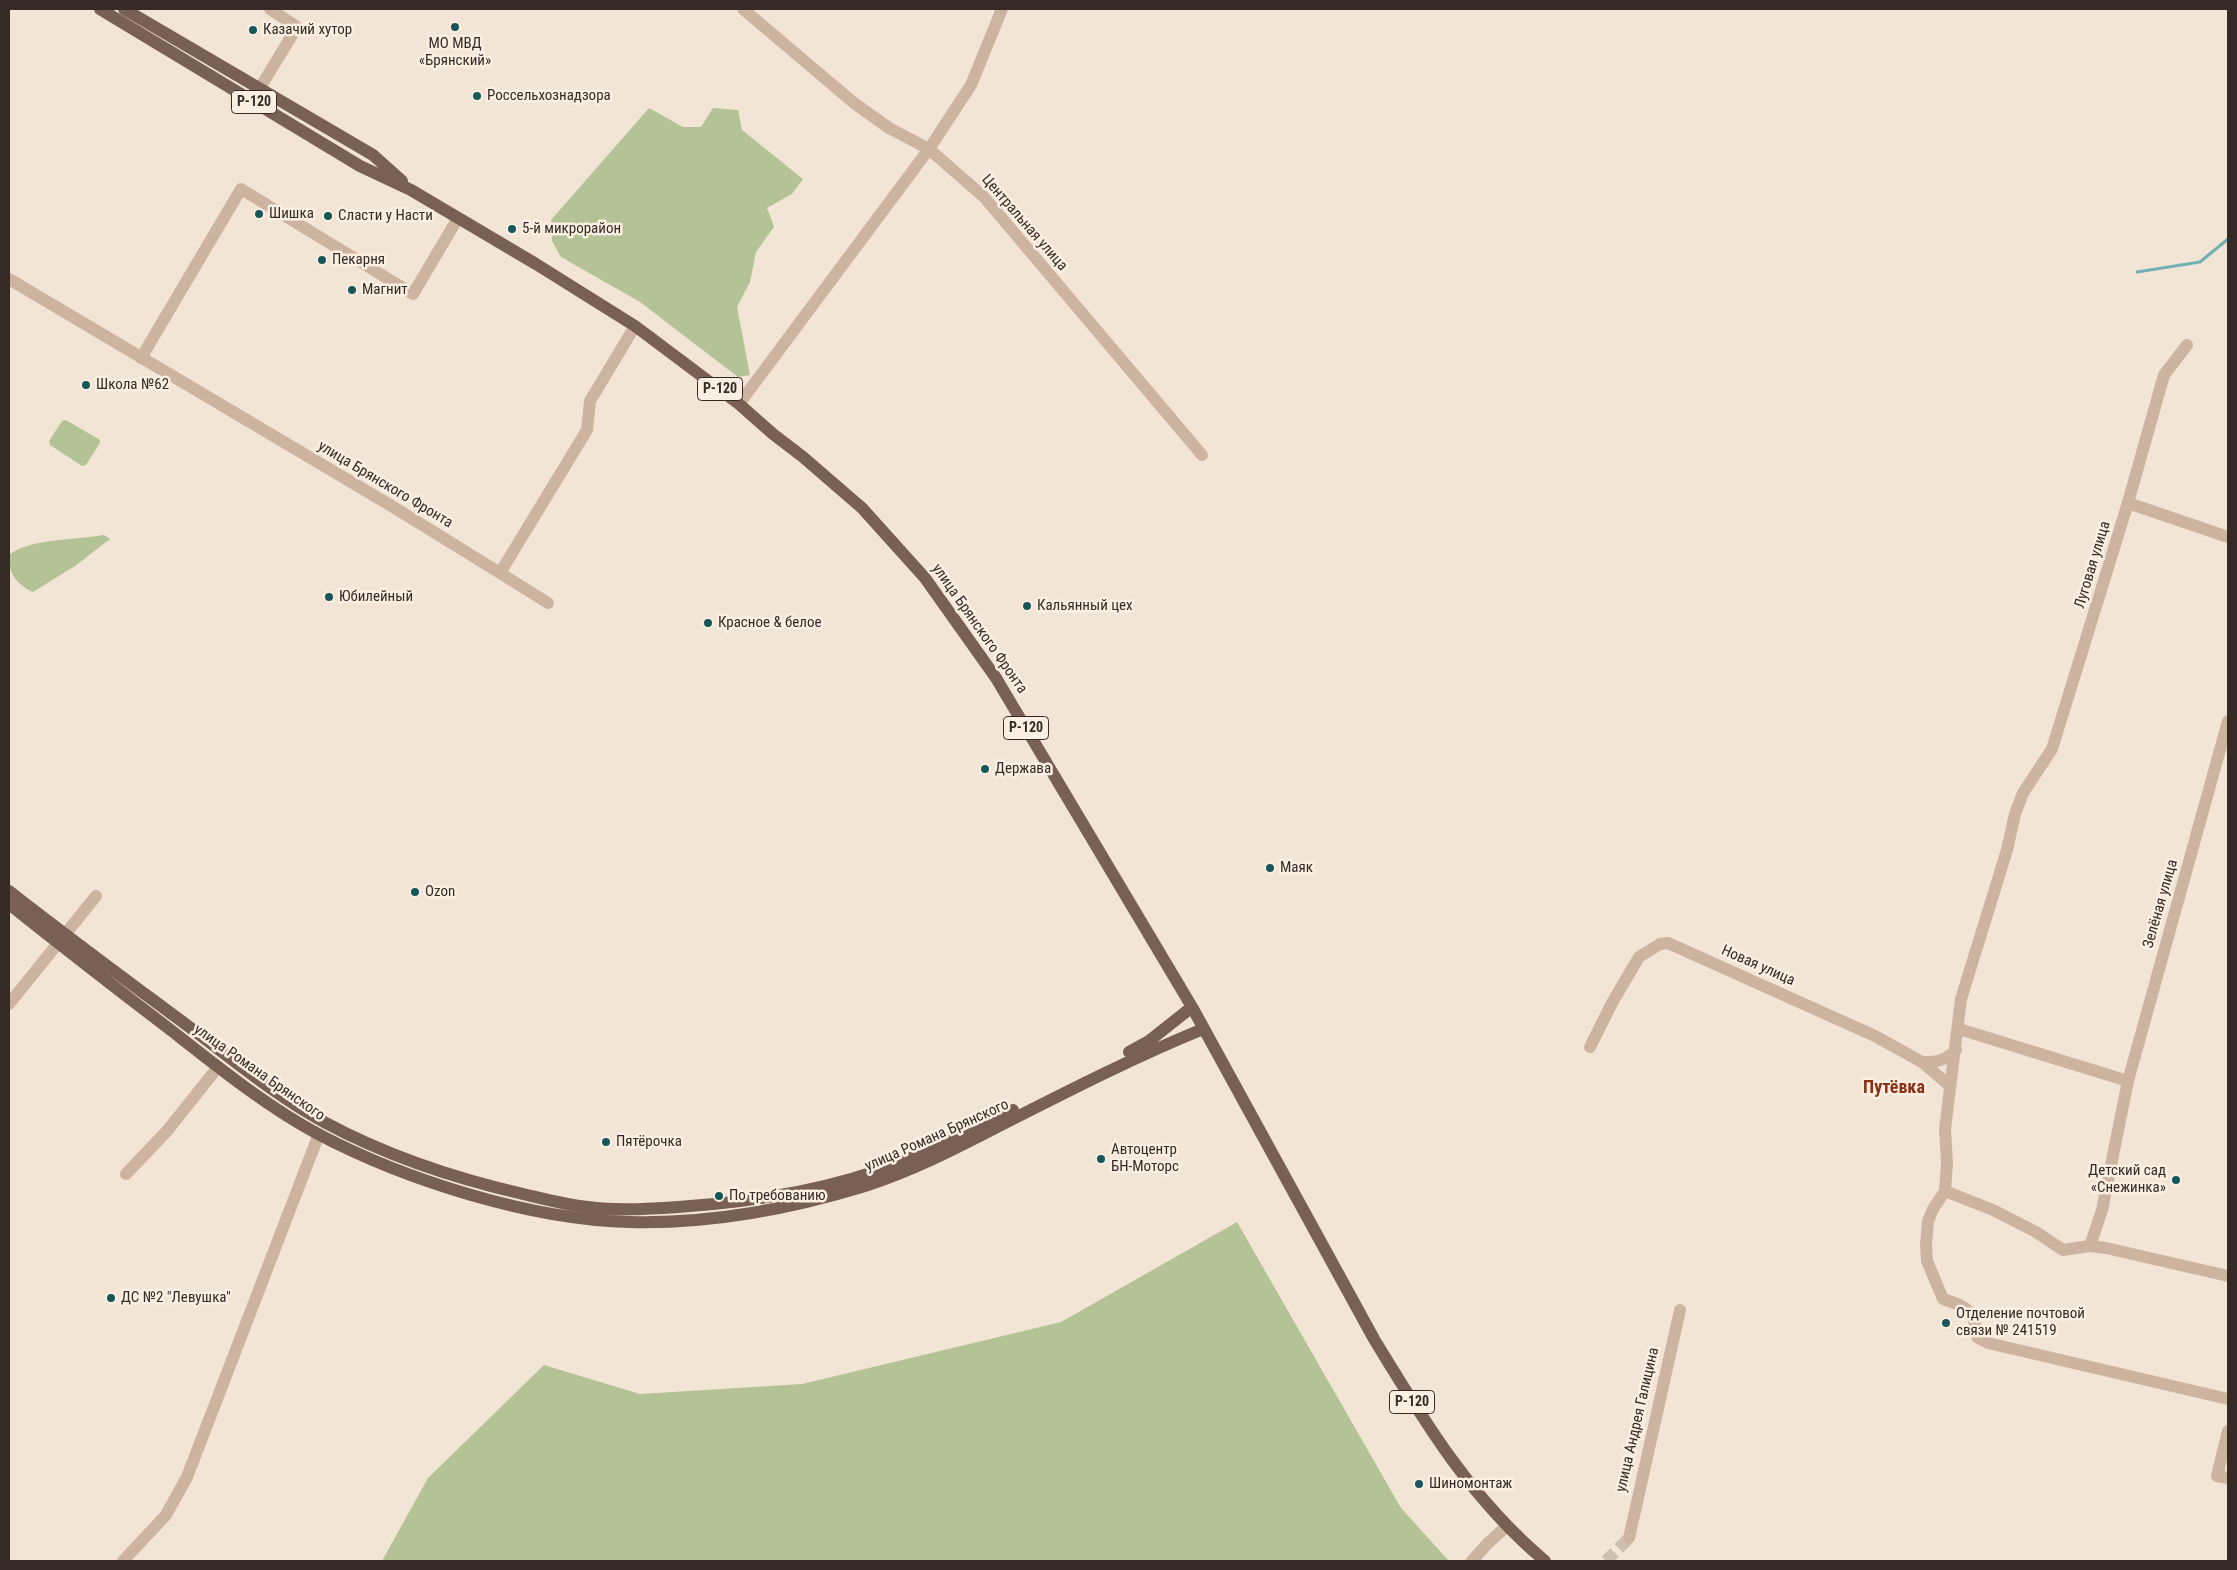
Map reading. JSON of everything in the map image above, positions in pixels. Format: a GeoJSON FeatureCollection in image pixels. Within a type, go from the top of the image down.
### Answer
{"type":"FeatureCollection","features":[{"type":"Feature","properties":{"kind":"main road","name":"улица Брянского Фронта"},"geometry":{"type":"LineString","coordinates":[[100,9],[360,166],[411,190],[536,264],[635,326],[739,404],[773,434],[803,456],[862,508],[936,593],[996,678],[1192,1007],[1203,1030]]}},
{"type":"Feature","properties":{"kind":"main road","name":"улица Брянского Фронта"},"geometry":{"type":"LineString","coordinates":[[124,9],[374,155],[411,190]]}},
{"type":"Feature","properties":{"kind":"main road","name":"улица Романа Брянского"},"geometry":{"type":"LineString","coordinates":[[9,891],[62,940],[218,1067],[319,1134],[410,1175],[478,1196],[534,1210],[588,1220],[629,1222],[722,1218],[798,1204],[867,1185],[956,1148],[1145,1053],[1203,1030]]}},
{"type":"Feature","properties":{"kind":"main road","name":"улица Романа Брянского"},"geometry":{"type":"LineString","coordinates":[[9,904],[274,1090],[322,1121],[412,1163],[477,1183],[589,1208],[649,1209],[755,1199],[837,1183],[900,1163],[951,1140],[1149,1042],[1192,1007]]}},
{"type":"Feature","properties":{"kind":"main road","name":"Р-120"},"geometry":{"type":"LineString","coordinates":[[1203,1030],[1379,1348],[1444,1450],[1477,1494],[1507,1526],[1545,1561]]}},
{"type":"Feature","properties":{"kind":"street"},"geometry":{"type":"LineString","coordinates":[[252,101],[297,27],[270,9]]}},
{"type":"Feature","properties":{"kind":"street","name":"Центральная улица"},"geometry":{"type":"LineString","coordinates":[[743,9],[854,103],[889,128],[929,149],[984,197],[1202,455]]}},
{"type":"Feature","properties":{"kind":"street"},"geometry":{"type":"LineString","coordinates":[[739,404],[929,149],[971,85],[1002,9]]}},
{"type":"Feature","properties":{"kind":"street"},"geometry":{"type":"LineString","coordinates":[[141,358],[241,189],[413,294],[458,218]]}},
{"type":"Feature","properties":{"kind":"street","name":"улица Брянского Фронта"},"geometry":{"type":"LineString","coordinates":[[9,279],[390,505],[548,603]]}},
{"type":"Feature","properties":{"kind":"street"},"geometry":{"type":"LineString","coordinates":[[500,573],[587,430],[590,401],[635,326]]}},
{"type":"Feature","properties":{"kind":"street","name":"Луговая улица"},"geometry":{"type":"LineString","coordinates":[[1945,1191],[1947,1164],[1945,1129],[1959,1029],[1961,1000],[2007,850],[2015,814],[2023,793],[2052,750],[2128,503],[2164,375],[2187,344]]}},
{"type":"Feature","properties":{"kind":"street"},"geometry":{"type":"LineString","coordinates":[[2128,503],[2228,537]]}},
{"type":"Feature","properties":{"kind":"street","name":"Зелёная улица"},"geometry":{"type":"LineString","coordinates":[[2090,1246],[2102,1210],[2124,1096],[2228,721]]}},
{"type":"Feature","properties":{"kind":"street"},"geometry":{"type":"LineString","coordinates":[[9,1004],[96,896]]}},
{"type":"Feature","properties":{"kind":"street","name":"Новая улица"},"geometry":{"type":"LineString","coordinates":[[1590,1047],[1612,1003],[1639,958],[1660,944],[1668,943],[1875,1036],[1922,1062],[1950,1086]]}},
{"type":"Feature","properties":{"kind":"street"},"geometry":{"type":"LineString","coordinates":[[1959,1029],[2128,1081]]}},
{"type":"Feature","properties":{"kind":"street"},"geometry":{"type":"LineString","coordinates":[[1922,1062],[1947,1059],[1956,1050]]}},
{"type":"Feature","properties":{"kind":"street"},"geometry":{"type":"LineString","coordinates":[[126,1174],[167,1131],[218,1067]]}},
{"type":"Feature","properties":{"kind":"street"},"geometry":{"type":"LineString","coordinates":[[123,1561],[166,1515],[187,1477],[319,1134]]}},
{"type":"Feature","properties":{"kind":"street"},"geometry":{"type":"LineString","coordinates":[[2228,1276],[2090,1246],[2063,1250],[2036,1232],[1993,1210],[1945,1191],[1931,1215],[1926,1245],[1927,1262],[1943,1299],[1962,1306],[1972,1313],[1978,1337],[1988,1343],[2228,1399]]}},
{"type":"Feature","properties":{"kind":"street","name":"улица Андрея Галицина"},"geometry":{"type":"LineString","coordinates":[[1629,1538],[1680,1310]]}},
{"type":"Feature","properties":{"kind":"street"},"geometry":{"type":"LineString","coordinates":[[2228,1431],[2217,1476],[2228,1478]]}},
{"type":"Feature","properties":{"kind":"street"},"geometry":{"type":"LineString","coordinates":[[1472,1561],[1507,1526]]}},
{"type":"Feature","properties":{"kind":"green space"},"geometry":{"type":"Polygon","coordinates":[[[649,108],[683,127],[701,127],[713,108],[738,110],[742,130],[803,179],[792,194],[767,208],[774,227],[756,252],[750,282],[737,307],[750,375],[738,377],[640,302],[561,257],[552,241],[551,220],[649,108]]]}},
{"type":"Feature","properties":{"kind":"green space"},"geometry":{"type":"Polygon","coordinates":[[[66,420],[100,440],[86,465],[82,466],[50,445],[49,441],[62,421],[66,420]]]}},
{"type":"Feature","properties":{"kind":"green space"},"geometry":{"type":"Polygon","coordinates":[[[104,535],[110,539],[75,566],[33,592],[22,586],[12,573],[9,561],[10,554],[19,549],[42,542],[104,535]]]}},
{"type":"Feature","properties":{"kind":"green space"},"geometry":{"type":"Polygon","coordinates":[[[1237,1222],[1401,1508],[1449,1561],[382,1561],[428,1478],[544,1365],[640,1394],[802,1384],[1061,1322],[1237,1222]]]}},
{"type":"Feature","properties":{"kind":"waterway"},"geometry":{"type":"LineString","coordinates":[[2137,272],[2200,262],[2228,239]]}},
{"type":"Feature","properties":{"kind":"tunnel"},"geometry":{"type":"LineString","coordinates":[[1606,1561],[1629,1538]]}},
{"type":"Feature","properties":{"kind":"place","name":"МО МВД «Брянский»"},"geometry":{"type":"Point","coordinates":[455,27]}},
{"type":"Feature","properties":{"kind":"place","name":"Казачий хутор"},"geometry":{"type":"Point","coordinates":[253,30]}},
{"type":"Feature","properties":{"kind":"place","name":"Россельхознадзора"},"geometry":{"type":"Point","coordinates":[477,96]}},
{"type":"Feature","properties":{"kind":"place","name":"Шишка"},"geometry":{"type":"Point","coordinates":[259,214]}},
{"type":"Feature","properties":{"kind":"place","name":"Сласти у Насти"},"geometry":{"type":"Point","coordinates":[328,216]}},
{"type":"Feature","properties":{"kind":"place","name":"5-й микрорайон"},"geometry":{"type":"Point","coordinates":[512,229]}},
{"type":"Feature","properties":{"kind":"place","name":"Пекарня"},"geometry":{"type":"Point","coordinates":[322,260]}},
{"type":"Feature","properties":{"kind":"place","name":"Магнит"},"geometry":{"type":"Point","coordinates":[352,290]}},
{"type":"Feature","properties":{"kind":"place","name":"Школа №62"},"geometry":{"type":"Point","coordinates":[86,385]}},
{"type":"Feature","properties":{"kind":"place","name":"Юбилейный"},"geometry":{"type":"Point","coordinates":[329,597]}},
{"type":"Feature","properties":{"kind":"place","name":"Кальянный цех"},"geometry":{"type":"Point","coordinates":[1027,606]}},
{"type":"Feature","properties":{"kind":"place","name":"Красное & белое"},"geometry":{"type":"Point","coordinates":[708,623]}},
{"type":"Feature","properties":{"kind":"place","name":"Держава"},"geometry":{"type":"Point","coordinates":[985,769]}},
{"type":"Feature","properties":{"kind":"place","name":"Маяк"},"geometry":{"type":"Point","coordinates":[1270,868]}},
{"type":"Feature","properties":{"kind":"place","name":"Ozon"},"geometry":{"type":"Point","coordinates":[415,892]}},
{"type":"Feature","properties":{"kind":"place","name":"Пятёрочка"},"geometry":{"type":"Point","coordinates":[606,1142]}},
{"type":"Feature","properties":{"kind":"place","name":"Автоцентр БН-Моторс"},"geometry":{"type":"Point","coordinates":[1101,1159]}},
{"type":"Feature","properties":{"kind":"place","name":"Детский сад «Снежинка»"},"geometry":{"type":"Point","coordinates":[2176,1180]}},
{"type":"Feature","properties":{"kind":"place","name":"По требованию"},"geometry":{"type":"Point","coordinates":[719,1196]}},
{"type":"Feature","properties":{"kind":"place","name":"ДС №2 \"Левушка\""},"geometry":{"type":"Point","coordinates":[111,1298]}},
{"type":"Feature","properties":{"kind":"place","name":"Отделение почтовой связи № 241519"},"geometry":{"type":"Point","coordinates":[1946,1323]}},
{"type":"Feature","properties":{"kind":"place","name":"Шиномонтаж"},"geometry":{"type":"Point","coordinates":[1419,1484]}},
{"type":"Feature","properties":{"kind":"district","name":"Путёвка"},"geometry":{"type":"Point","coordinates":[1894,1088]}}]}
